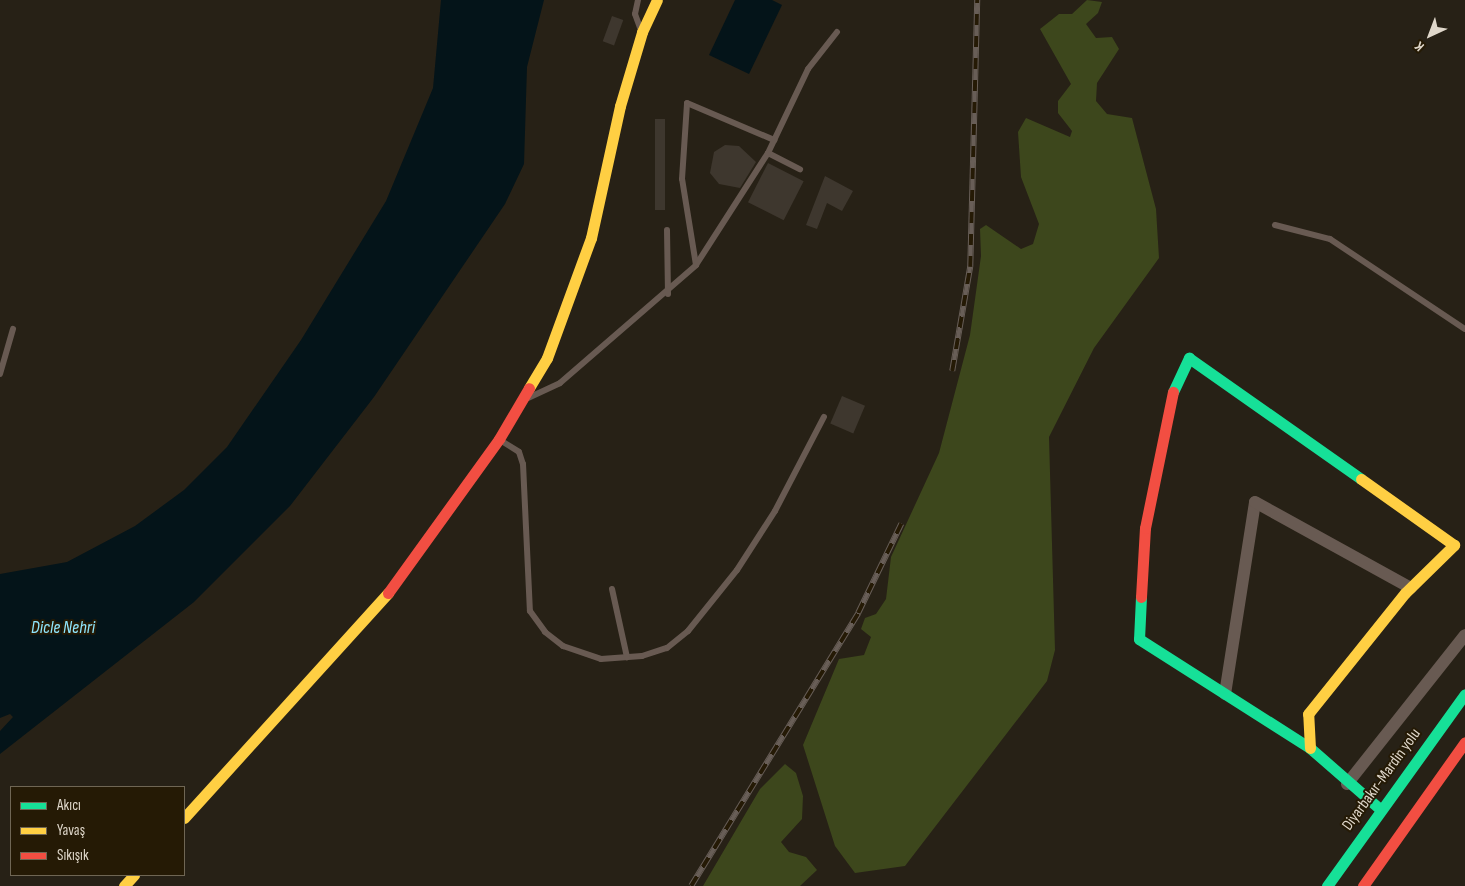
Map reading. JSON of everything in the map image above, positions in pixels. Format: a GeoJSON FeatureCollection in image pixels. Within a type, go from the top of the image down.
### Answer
{"type":"FeatureCollection","features":[{"type":"Feature","properties":{"kind":"main road"},"geometry":{"type":"LineString","coordinates":[[185,817],[252,737],[404,575],[499,439],[547,358],[591,238],[620,106],[642,32],[657,0]]}},
{"type":"Feature","properties":{"kind":"main road"},"geometry":{"type":"LineString","coordinates":[[1310,748],[1308,714],[1411,588],[1460,546],[1189,358],[1169,400],[1146,518],[1139,639],[1310,748],[1347,784],[1380,809]]}},
{"type":"Feature","properties":{"kind":"main road","name":"Diyarbakır-Mardin yolu"},"geometry":{"type":"LineString","coordinates":[[1327,886],[1380,809],[1465,694]]}},
{"type":"Feature","properties":{"kind":"main road"},"geometry":{"type":"LineString","coordinates":[[1363,886],[1465,742]]}},
{"type":"Feature","properties":{"kind":"main road"},"geometry":{"type":"LineString","coordinates":[[124,886],[133,876]]}},
{"type":"Feature","properties":{"kind":"street"},"geometry":{"type":"LineString","coordinates":[[1225,694],[1255,502],[1411,588]]}},
{"type":"Feature","properties":{"kind":"street"},"geometry":{"type":"LineString","coordinates":[[1347,784],[1465,635]]}},
{"type":"Feature","properties":{"kind":"lane"},"geometry":{"type":"LineString","coordinates":[[638,0],[635,14],[642,32]]}},
{"type":"Feature","properties":{"kind":"lane"},"geometry":{"type":"LineString","coordinates":[[522,400],[560,383],[668,294],[696,265],[768,152],[808,69],[837,32]]}},
{"type":"Feature","properties":{"kind":"lane"},"geometry":{"type":"LineString","coordinates":[[696,265],[682,179],[687,103],[774,140]]}},
{"type":"Feature","properties":{"kind":"lane"},"geometry":{"type":"LineString","coordinates":[[768,152],[800,169]]}},
{"type":"Feature","properties":{"kind":"lane"},"geometry":{"type":"LineString","coordinates":[[1275,225],[1330,239],[1465,329]]}},
{"type":"Feature","properties":{"kind":"lane"},"geometry":{"type":"LineString","coordinates":[[667,230],[668,294]]}},
{"type":"Feature","properties":{"kind":"lane"},"geometry":{"type":"LineString","coordinates":[[0,374],[13,329]]}},
{"type":"Feature","properties":{"kind":"lane"},"geometry":{"type":"LineString","coordinates":[[499,439],[519,452],[522,464],[530,611],[545,632],[563,646],[601,659],[627,657],[667,648],[688,631],[736,570],[775,511],[824,417]]}},
{"type":"Feature","properties":{"kind":"lane"},"geometry":{"type":"LineString","coordinates":[[612,589],[627,657]]}},
{"type":"Feature","properties":{"kind":"green space"},"geometry":{"type":"Polygon","coordinates":[[[1087,0],[1102,2],[1098,13],[1086,24],[1096,38],[1112,37],[1119,49],[1097,83],[1096,101],[1107,114],[1132,118],[1156,209],[1159,258],[1094,348],[1049,437],[1055,650],[1047,681],[905,866],[855,873],[835,846],[803,745],[839,659],[864,655],[871,637],[861,629],[865,618],[876,614],[886,599],[891,557],[939,453],[970,335],[981,256],[980,229],[986,225],[1021,249],[1033,244],[1039,224],[1021,177],[1018,132],[1026,118],[1070,137],[1072,131],[1058,113],[1058,101],[1071,84],[1040,29],[1059,14],[1072,14],[1087,0]]]}},
{"type":"Feature","properties":{"kind":"green space"},"geometry":{"type":"Polygon","coordinates":[[[785,764],[796,773],[803,796],[802,819],[781,842],[789,852],[806,857],[817,870],[800,886],[703,886],[760,789],[785,764]]]}},
{"type":"Feature","properties":{"kind":"water","name":"Dicle Nehri"},"geometry":{"type":"Polygon","coordinates":[[[441,0],[544,0],[527,67],[524,164],[505,204],[374,397],[290,506],[194,602],[0,754],[0,731],[13,717],[10,714],[0,718],[0,574],[67,562],[135,526],[184,490],[227,447],[301,340],[386,201],[433,88],[441,0]]]}},
{"type":"Feature","properties":{"kind":"water"},"geometry":{"type":"Polygon","coordinates":[[[735,0],[772,0],[782,5],[749,74],[709,55],[735,0]]]}},
{"type":"Feature","properties":{"kind":"building"},"geometry":{"type":"Polygon","coordinates":[[[612,16],[623,20],[614,45],[603,41],[612,16]]]}},
{"type":"Feature","properties":{"kind":"building"},"geometry":{"type":"Polygon","coordinates":[[[655,119],[665,119],[665,210],[655,210],[655,119]]]}},
{"type":"Feature","properties":{"kind":"building"},"geometry":{"type":"Polygon","coordinates":[[[725,145],[739,146],[756,162],[740,188],[719,184],[710,173],[714,152],[725,145]]]}},
{"type":"Feature","properties":{"kind":"building"},"geometry":{"type":"Polygon","coordinates":[[[768,163],[804,181],[784,220],[748,202],[768,163]]]}},
{"type":"Feature","properties":{"kind":"building"},"geometry":{"type":"Polygon","coordinates":[[[825,176],[853,191],[842,211],[827,203],[817,229],[806,225],[825,176]]]}},
{"type":"Feature","properties":{"kind":"building"},"geometry":{"type":"Polygon","coordinates":[[[842,396],[865,406],[853,433],[830,424],[842,396]]]}},
{"type":"Feature","properties":{"kind":"railway"},"geometry":{"type":"LineString","coordinates":[[952,371],[970,267],[977,0]]}},
{"type":"Feature","properties":{"kind":"railway"},"geometry":{"type":"LineString","coordinates":[[691,886],[858,613],[901,524]]}},
{"type":"Feature","properties":{"kind":"traffic: fast"},"geometry":{"type":"LineString","coordinates":[[1173,392],[1189,358],[1361,479]]}},
{"type":"Feature","properties":{"kind":"traffic: fast"},"geometry":{"type":"LineString","coordinates":[[1141,597],[1139,639],[1310,748],[1380,809]]}},
{"type":"Feature","properties":{"kind":"traffic: fast"},"geometry":{"type":"LineString","coordinates":[[1327,886],[1465,694]]}},
{"type":"Feature","properties":{"kind":"traffic: slow"},"geometry":{"type":"LineString","coordinates":[[529,388],[547,358],[591,238],[620,106],[642,32],[657,0]]}},
{"type":"Feature","properties":{"kind":"traffic: slow"},"geometry":{"type":"LineString","coordinates":[[1310,748],[1308,714],[1405,593],[1454,545],[1361,479]]}},
{"type":"Feature","properties":{"kind":"traffic: slow"},"geometry":{"type":"LineString","coordinates":[[185,817],[388,593]]}},
{"type":"Feature","properties":{"kind":"traffic: slow"},"geometry":{"type":"LineString","coordinates":[[124,886],[133,876]]}},
{"type":"Feature","properties":{"kind":"traffic: jam"},"geometry":{"type":"LineString","coordinates":[[388,593],[499,439],[529,388]]}},
{"type":"Feature","properties":{"kind":"traffic: jam"},"geometry":{"type":"LineString","coordinates":[[1141,597],[1145,528],[1173,392]]}},
{"type":"Feature","properties":{"kind":"traffic: jam"},"geometry":{"type":"LineString","coordinates":[[1363,886],[1465,742]]}}]}
